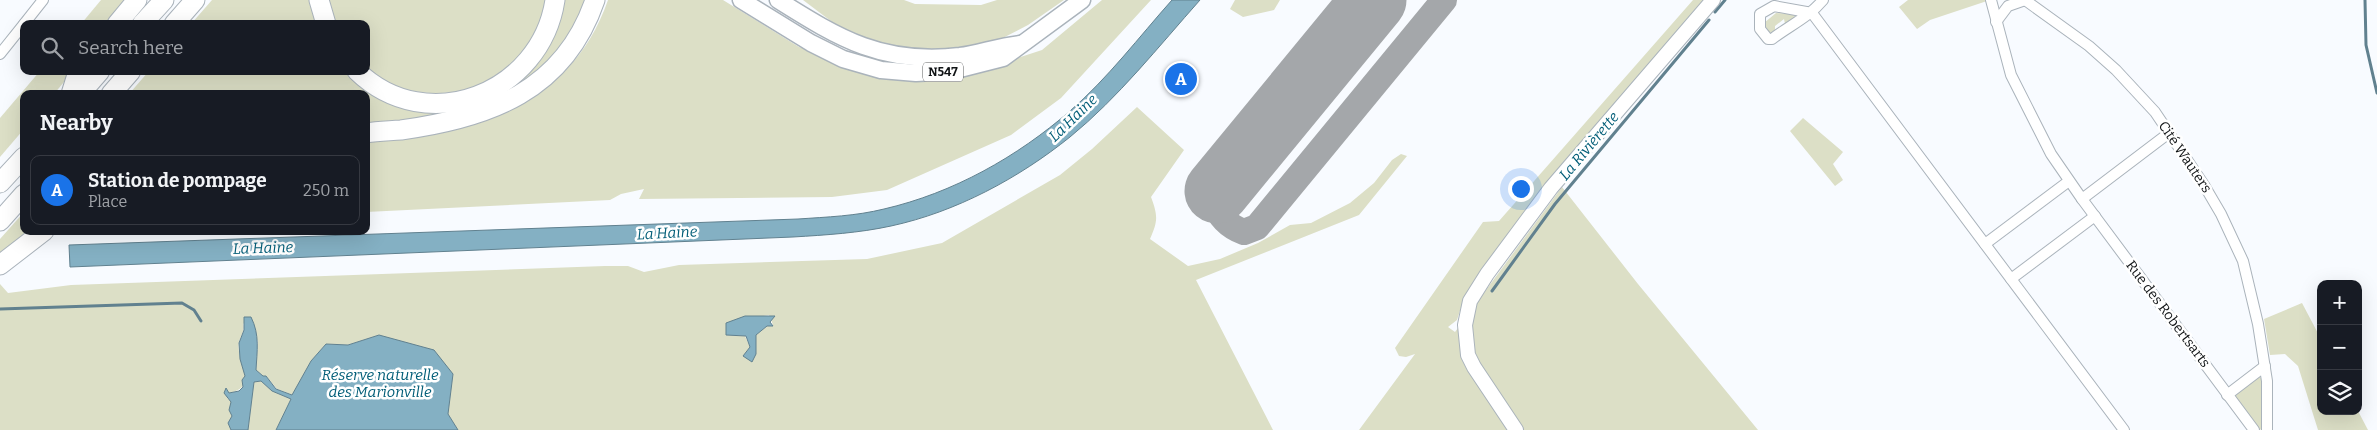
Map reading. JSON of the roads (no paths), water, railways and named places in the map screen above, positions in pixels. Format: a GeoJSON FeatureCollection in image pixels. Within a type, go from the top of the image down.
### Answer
{"type":"FeatureCollection","features":[{"type":"Feature","properties":{"kind":"highway"},"geometry":{"type":"LineString","coordinates":[[123,13],[137,0]]}},
{"type":"Feature","properties":{"kind":"highway"},"geometry":{"type":"LineString","coordinates":[[146,20],[164,0]]}},
{"type":"Feature","properties":{"kind":"highway"},"geometry":{"type":"LineString","coordinates":[[178,20],[195,0]]}},
{"type":"Feature","properties":{"kind":"highway"},"geometry":{"type":"LineString","coordinates":[[319,0],[325,20]]}},
{"type":"Feature","properties":{"kind":"highway"},"geometry":{"type":"LineString","coordinates":[[363,75],[385,91],[410,100],[442,103],[475,97],[503,84],[527,63],[545,35],[555,0]]}},
{"type":"Feature","properties":{"kind":"highway"},"geometry":{"type":"LineString","coordinates":[[588,19],[595,0]]}},
{"type":"Feature","properties":{"kind":"highway"},"geometry":{"type":"LineString","coordinates":[[370,132],[398,130],[450,121],[484,112],[516,98],[546,77],[559,65],[600,0]]}},
{"type":"Feature","properties":{"kind":"highway"},"geometry":{"type":"LineString","coordinates":[[72,90],[78,75]]}},
{"type":"Feature","properties":{"kind":"highway"},"geometry":{"type":"LineString","coordinates":[[83,90],[97,75]]}},
{"type":"Feature","properties":{"kind":"highway"},"geometry":{"type":"LineString","coordinates":[[115,90],[129,75]]}},
{"type":"Feature","properties":{"kind":"highway"},"geometry":{"type":"LineString","coordinates":[[0,183],[20,161]]}},
{"type":"Feature","properties":{"kind":"highway"},"geometry":{"type":"LineString","coordinates":[[0,221],[20,198]]}},
{"type":"Feature","properties":{"kind":"highway"},"geometry":{"type":"LineString","coordinates":[[0,265],[39,235]]}},
{"type":"Feature","properties":{"kind":"main road","name":"N547"},"geometry":{"type":"LineString","coordinates":[[741,0],[811,43],[843,59],[881,70],[925,73],[969,68],[1003,58],[1082,0]]}},
{"type":"Feature","properties":{"kind":"main road","name":"N547"},"geometry":{"type":"LineString","coordinates":[[778,0],[844,39],[891,54],[944,57],[1020,44]]}},
{"type":"Feature","properties":{"kind":"street"},"geometry":{"type":"LineString","coordinates":[[27,20],[43,0]]}},
{"type":"Feature","properties":{"kind":"street"},"geometry":{"type":"LineString","coordinates":[[1516,430],[1468,355],[1465,325],[1470,301],[1487,274],[1551,188],[1713,0]]}},
{"type":"Feature","properties":{"kind":"street"},"geometry":{"type":"LineString","coordinates":[[1823,0],[1812,14],[1798,19],[1772,39],[1768,39],[1760,29],[1760,14],[1768,7],[1774,6],[1812,14],[2124,430]]}},
{"type":"Feature","properties":{"kind":"street","name":"Rue des Robertsarts"},"geometry":{"type":"LineString","coordinates":[[1991,0],[2011,75],[2051,154],[2082,199],[2254,430]]}},
{"type":"Feature","properties":{"kind":"street"},"geometry":{"type":"LineString","coordinates":[[1996,22],[2008,6],[2025,0]]}},
{"type":"Feature","properties":{"kind":"street","name":"Cité Wauters"},"geometry":{"type":"LineString","coordinates":[[2025,0],[2090,46],[2116,70],[2155,112],[2217,207],[2242,260],[2258,324],[2267,381],[2267,430]]}},
{"type":"Feature","properties":{"kind":"street"},"geometry":{"type":"LineString","coordinates":[[0,54],[20,29]]}},
{"type":"Feature","properties":{"kind":"street"},"geometry":{"type":"LineString","coordinates":[[2082,199],[2169,133]]}},
{"type":"Feature","properties":{"kind":"street"},"geometry":{"type":"LineString","coordinates":[[1985,244],[2069,181]]}},
{"type":"Feature","properties":{"kind":"street"},"geometry":{"type":"LineString","coordinates":[[2011,279],[2095,216]]}},
{"type":"Feature","properties":{"kind":"street"},"geometry":{"type":"LineString","coordinates":[[2228,395],[2265,366]]}},
{"type":"Feature","properties":{"kind":"water","name":"La Haine"},"geometry":{"type":"Polygon","coordinates":[[[1172,0],[1200,0],[1105,106],[1050,152],[986,192],[939,212],[891,226],[855,232],[793,237],[70,267],[69,245],[798,219],[852,215],[884,209],[910,202],[959,183],[1006,158],[1050,128],[1070,111],[1123,57],[1172,0]]]}},
{"type":"Feature","properties":{"kind":"water"},"geometry":{"type":"Polygon","coordinates":[[[745,316],[775,316],[770,322],[773,326],[767,326],[756,335],[756,354],[752,362],[743,356],[750,347],[746,336],[726,335],[726,323],[745,316]]]}},
{"type":"Feature","properties":{"kind":"water","name":"Réserve naturelle des Marionville"},"geometry":{"type":"Polygon","coordinates":[[[244,317],[251,317],[256,330],[256,370],[263,376],[266,376],[276,389],[292,395],[311,361],[326,344],[348,345],[379,335],[434,350],[453,374],[448,414],[458,430],[276,430],[291,399],[272,391],[261,381],[254,382],[248,430],[231,430],[228,423],[232,416],[229,410],[231,402],[224,393],[226,388],[229,393],[239,391],[243,387],[242,380],[245,376],[240,359],[239,343],[244,330],[244,317]]]}},
{"type":"Feature","properties":{"kind":"waterway","name":"La Rivièrette"},"geometry":{"type":"LineString","coordinates":[[1715,12],[1725,0]]}},
{"type":"Feature","properties":{"kind":"waterway"},"geometry":{"type":"LineString","coordinates":[[2365,0],[2366,45],[2377,93]]}},
{"type":"Feature","properties":{"kind":"waterway","name":"La Rivièrette"},"geometry":{"type":"LineString","coordinates":[[1492,291],[1555,204],[1709,20]]}},
{"type":"Feature","properties":{"kind":"waterway"},"geometry":{"type":"LineString","coordinates":[[0,309],[182,303],[194,310],[201,321]]}},
{"type":"Feature","properties":{"kind":"place","name":"Station de pompage"},"geometry":{"type":"Point","coordinates":[1181,79]}}]}
